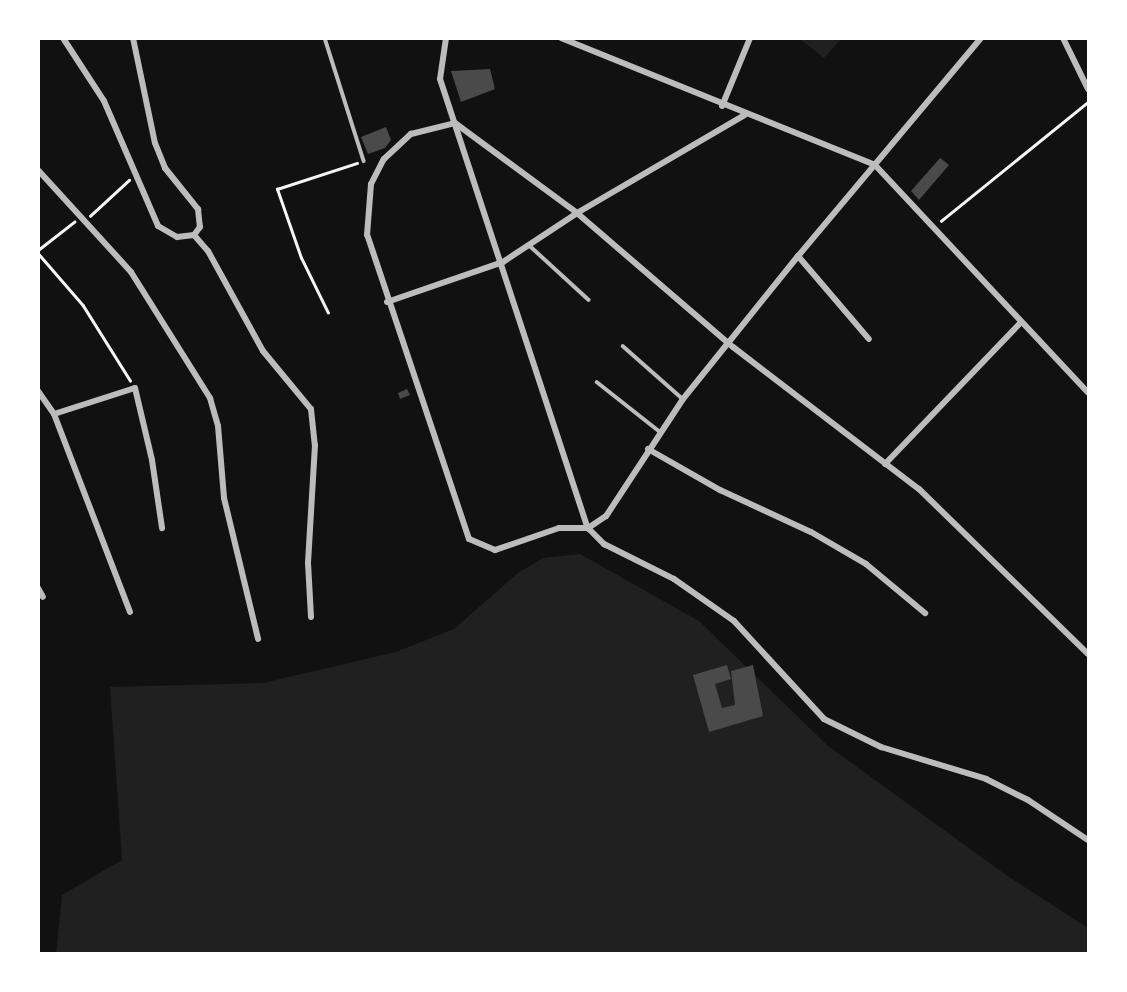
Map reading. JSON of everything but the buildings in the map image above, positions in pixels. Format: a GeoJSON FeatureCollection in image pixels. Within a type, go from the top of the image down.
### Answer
{"type":"FeatureCollection","features":[{"type":"Feature","properties":{"kind":"street"},"geometry":{"type":"LineString","coordinates":[[63,38],[104,101],[158,226],[177,237],[194,235],[200,227],[198,209],[165,168],[155,143],[133,38]]}},
{"type":"Feature","properties":{"kind":"street"},"geometry":{"type":"LineString","coordinates":[[446,38],[440,79],[503,262],[588,528],[604,544],[674,579],[734,621],[824,719],[881,747],[986,779],[1088,839]]}},
{"type":"Feature","properties":{"kind":"street"},"geometry":{"type":"LineString","coordinates":[[561,38],[722,106],[875,165],[1088,393]]}},
{"type":"Feature","properties":{"kind":"street"},"geometry":{"type":"LineString","coordinates":[[722,106],[750,38]]}},
{"type":"Feature","properties":{"kind":"street"},"geometry":{"type":"LineString","coordinates":[[454,123],[411,134],[395,146],[371,184],[368,235],[387,302],[469,539],[495,550],[559,528],[588,528],[606,516],[683,398],[981,38]]}},
{"type":"Feature","properties":{"kind":"street"},"geometry":{"type":"LineString","coordinates":[[1063,38],[1088,89]]}},
{"type":"Feature","properties":{"kind":"street"},"geometry":{"type":"LineString","coordinates":[[387,302],[503,262],[577,213],[745,115]]}},
{"type":"Feature","properties":{"kind":"street"},"geometry":{"type":"LineString","coordinates":[[454,123],[577,213],[728,343],[919,489],[1088,654]]}},
{"type":"Feature","properties":{"kind":"street"},"geometry":{"type":"LineString","coordinates":[[38,170],[131,272],[210,398],[218,426],[224,498],[258,639]]}},
{"type":"Feature","properties":{"kind":"street"},"geometry":{"type":"LineString","coordinates":[[194,235],[208,251],[263,351],[311,409],[315,445],[307,563],[312,617]]}},
{"type":"Feature","properties":{"kind":"street"},"geometry":{"type":"LineString","coordinates":[[799,256],[869,339]]}},
{"type":"Feature","properties":{"kind":"street"},"geometry":{"type":"LineString","coordinates":[[886,464],[1020,323]]}},
{"type":"Feature","properties":{"kind":"street"},"geometry":{"type":"LineString","coordinates":[[54,414],[135,388],[152,460],[162,528]]}},
{"type":"Feature","properties":{"kind":"street"},"geometry":{"type":"LineString","coordinates":[[38,391],[54,414],[130,612]]}},
{"type":"Feature","properties":{"kind":"street"},"geometry":{"type":"LineString","coordinates":[[648,449],[855,558],[925,613]]}},
{"type":"Feature","properties":{"kind":"street"},"geometry":{"type":"LineString","coordinates":[[38,588],[43,597]]}},
{"type":"Feature","properties":{"kind":"lane"},"geometry":{"type":"LineString","coordinates":[[325,38],[364,161]]}},
{"type":"Feature","properties":{"kind":"lane"},"geometry":{"type":"LineString","coordinates":[[528,245],[590,300]]}},
{"type":"Feature","properties":{"kind":"lane"},"geometry":{"type":"LineString","coordinates":[[623,346],[683,398]]}},
{"type":"Feature","properties":{"kind":"lane"},"geometry":{"type":"LineString","coordinates":[[597,382],[659,431]]}},
{"type":"Feature","properties":{"kind":"path"},"geometry":{"type":"LineString","coordinates":[[934,227],[1088,102]]}},
{"type":"Feature","properties":{"kind":"path"},"geometry":{"type":"LineString","coordinates":[[328,313],[301,258],[277,189],[364,161]]}},
{"type":"Feature","properties":{"kind":"path"},"geometry":{"type":"LineString","coordinates":[[135,388],[83,305],[38,251],[84,219],[136,174]]}},
{"type":"Feature","properties":{"kind":"shaded area"},"geometry":{"type":"Polygon","coordinates":[[[800,39],[841,39],[824,58],[800,39]]]}},
{"type":"Feature","properties":{"kind":"shaded area"},"geometry":{"type":"Polygon","coordinates":[[[580,554],[699,621],[828,746],[1009,877],[1088,928],[1088,954],[56,954],[62,895],[122,860],[110,687],[263,683],[396,652],[454,629],[518,573],[543,558],[580,554]]]}}]}
